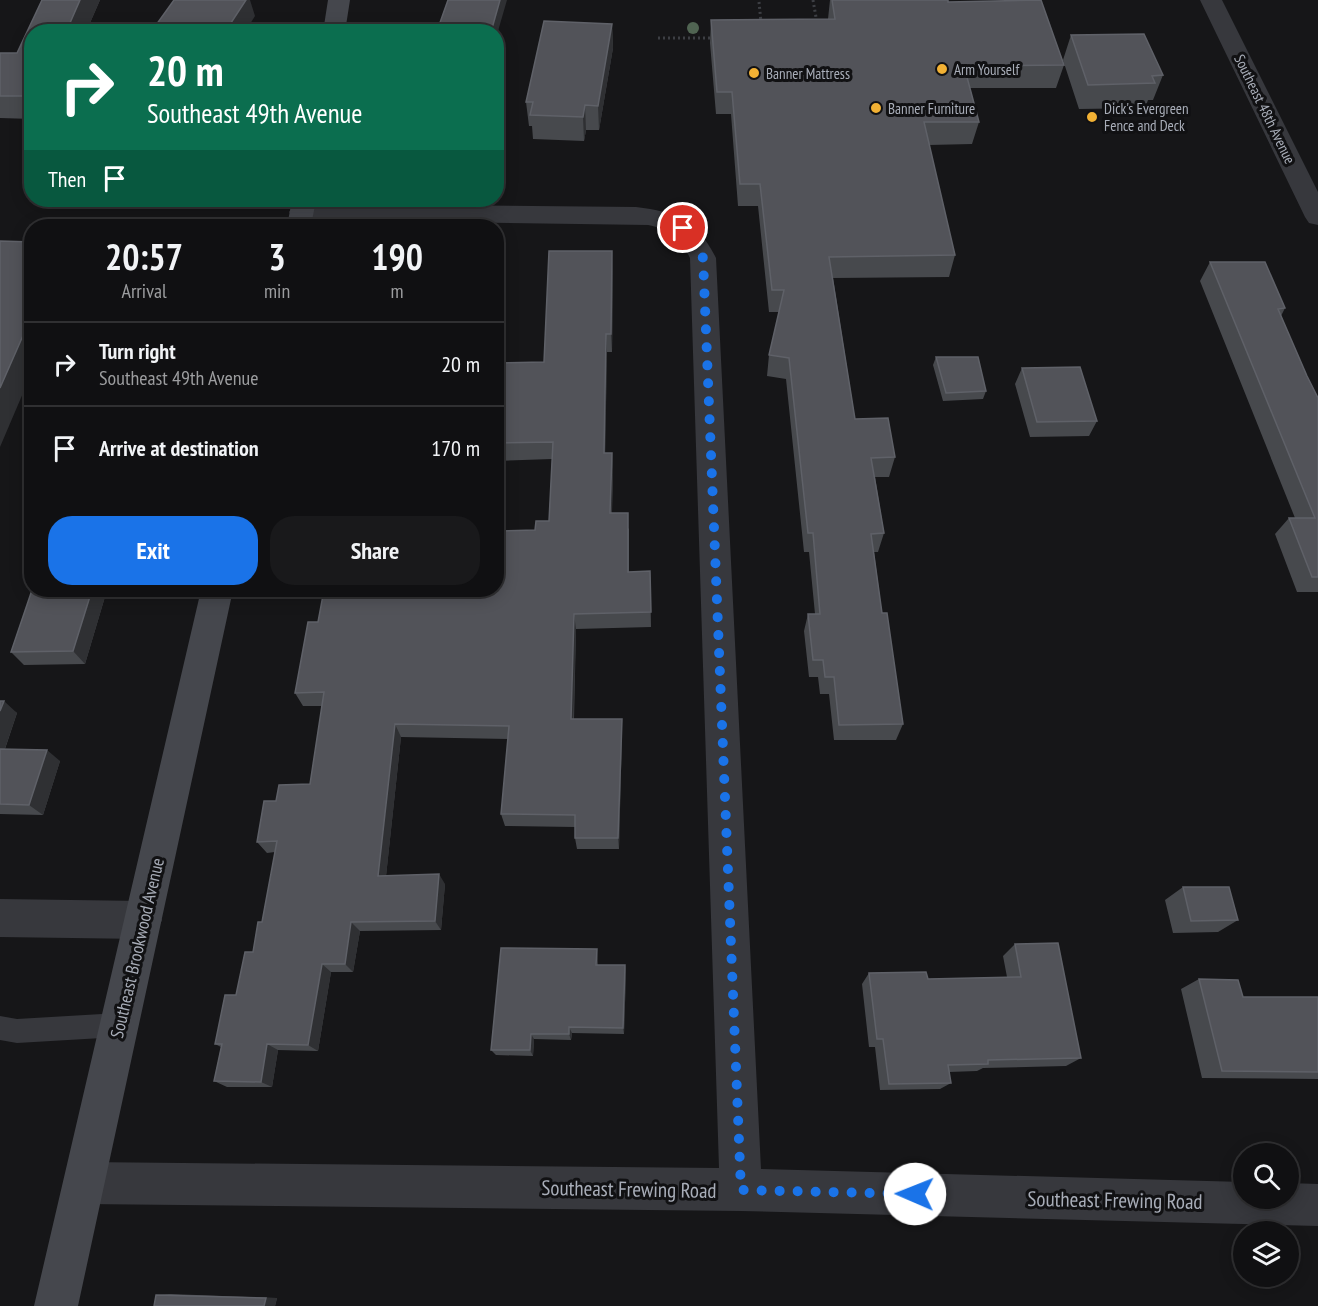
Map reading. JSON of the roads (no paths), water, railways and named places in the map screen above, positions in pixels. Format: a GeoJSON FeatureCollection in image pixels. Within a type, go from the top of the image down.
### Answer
{"type":"FeatureCollection","features":[{"type":"Feature","properties":{"kind":"main road"},"geometry":{"type":"LineString","coordinates":[[335,24],[339,0]]}},
{"type":"Feature","properties":{"kind":"main road","name":"Southeast Brookwood Avenue"},"geometry":{"type":"LineString","coordinates":[[56,1306],[215,597]]}},
{"type":"Feature","properties":{"kind":"street","name":"Southeast 48th Avenue"},"geometry":{"type":"LineString","coordinates":[[1211,0],[1318,217]]}},
{"type":"Feature","properties":{"kind":"street"},"geometry":{"type":"LineString","coordinates":[[302,213],[636,215],[660,217],[683,228],[696,242],[703,258],[741,1190]]}},
{"type":"Feature","properties":{"kind":"street"},"geometry":{"type":"LineString","coordinates":[[0,918],[143,920]]}},
{"type":"Feature","properties":{"kind":"street","name":"Southeast Frewing Road"},"geometry":{"type":"LineString","coordinates":[[84,1183],[741,1190],[1318,1205]]}},
{"type":"Feature","properties":{"kind":"lane"},"geometry":{"type":"LineString","coordinates":[[0,1028],[16,1031],[119,1025]]}},
{"type":"Feature","properties":{"kind":"place","name":"Arm Yourself"},"geometry":{"type":"Point","coordinates":[942,69]}},
{"type":"Feature","properties":{"kind":"place","name":"Banner Mattress"},"geometry":{"type":"Point","coordinates":[754,73]}},
{"type":"Feature","properties":{"kind":"place","name":"Banner Furniture"},"geometry":{"type":"Point","coordinates":[876,108]}},
{"type":"Feature","properties":{"kind":"place","name":"Dick's Evergreen Fence and Deck"},"geometry":{"type":"Point","coordinates":[1092,117]}}]}
